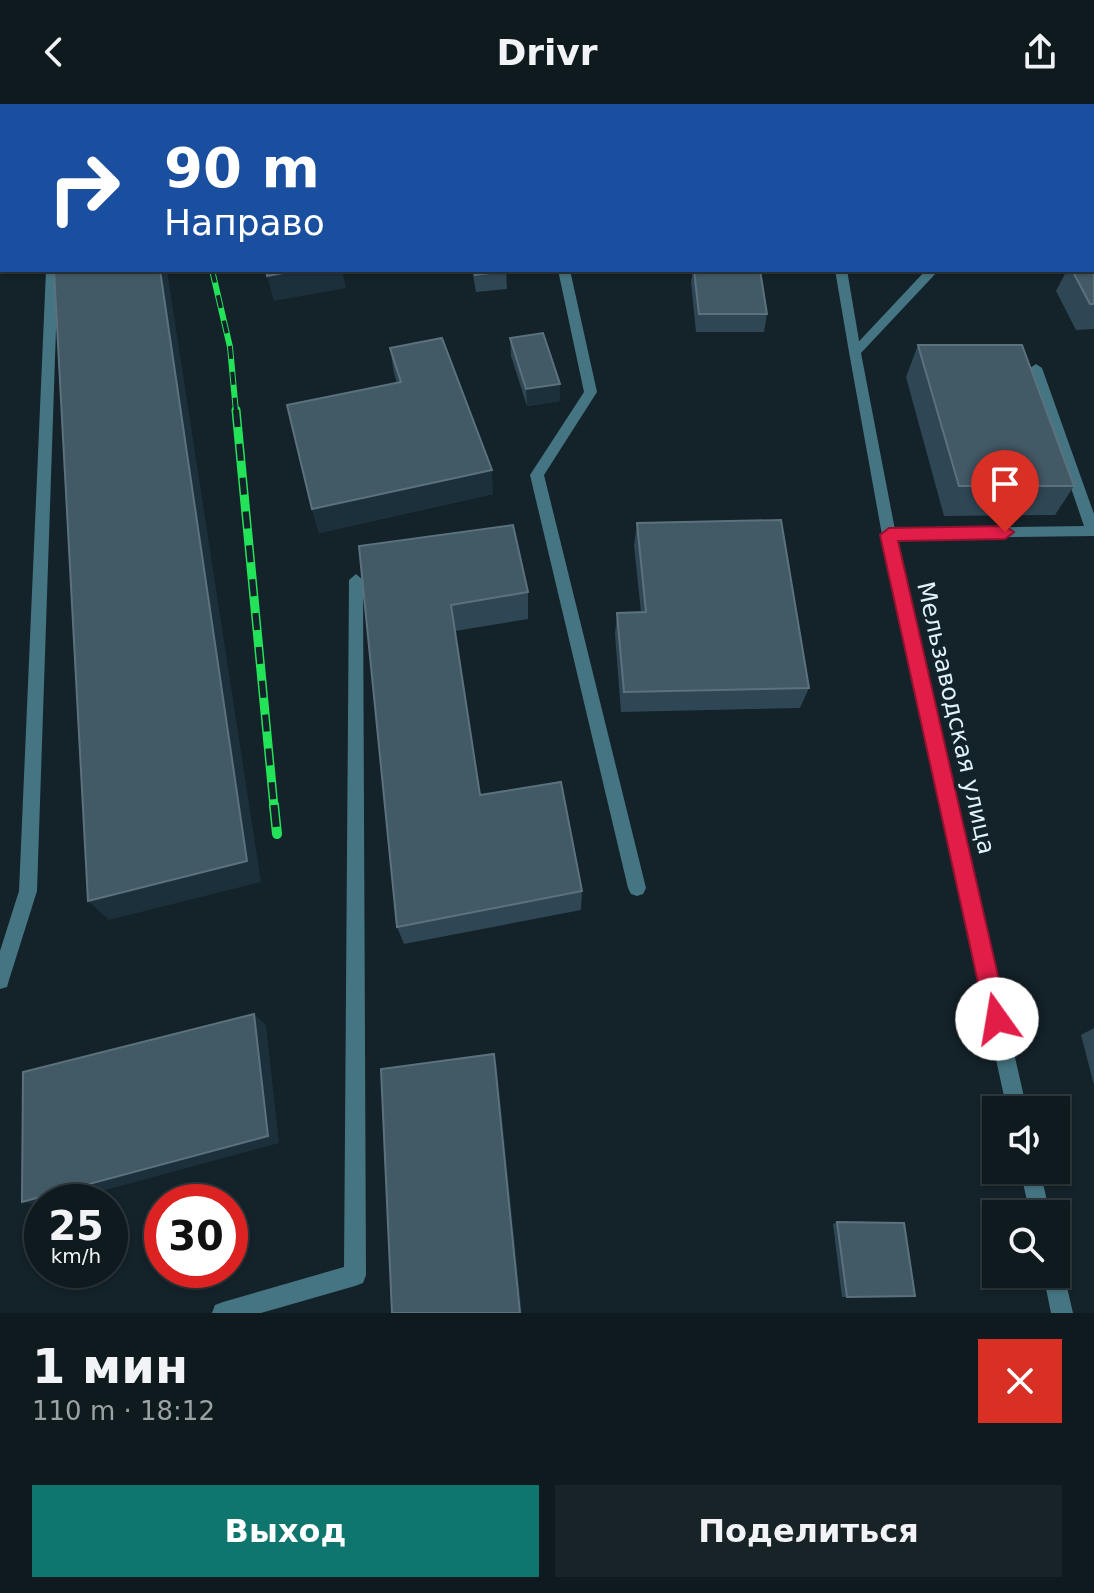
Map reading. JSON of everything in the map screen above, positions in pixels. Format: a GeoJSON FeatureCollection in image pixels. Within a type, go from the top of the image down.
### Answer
{"type":"FeatureCollection","features":[{"type":"Feature","properties":{"kind":"street"},"geometry":{"type":"LineString","coordinates":[[0,980],[28,891],[52,272]]}},
{"type":"Feature","properties":{"kind":"street"},"geometry":{"type":"LineString","coordinates":[[564,272],[591,392],[537,475],[637,888]]}},
{"type":"Feature","properties":{"kind":"street","name":"Мельзаводская улица"},"geometry":{"type":"LineString","coordinates":[[841,272],[889,535],[1014,1096]]}},
{"type":"Feature","properties":{"kind":"street"},"geometry":{"type":"LineString","coordinates":[[855,352],[931,272]]}},
{"type":"Feature","properties":{"kind":"street"},"geometry":{"type":"LineString","coordinates":[[889,535],[1093,531],[1036,368]]}},
{"type":"Feature","properties":{"kind":"street"},"geometry":{"type":"LineString","coordinates":[[223,1313],[355,1275],[356,580]]}},
{"type":"Feature","properties":{"kind":"street"},"geometry":{"type":"LineString","coordinates":[[1057,1288],[1062,1313]]}},
{"type":"Feature","properties":{"kind":"building"},"geometry":{"type":"Polygon","coordinates":[[[54,272],[160,272],[247,861],[88,901],[54,272]]]}},
{"type":"Feature","properties":{"kind":"building"},"geometry":{"type":"Polygon","coordinates":[[[266,272],[288,272],[267,276],[266,272]]]}},
{"type":"Feature","properties":{"kind":"building"},"geometry":{"type":"Polygon","coordinates":[[[694,272],[760,272],[767,314],[699,314],[694,272]]]}},
{"type":"Feature","properties":{"kind":"building"},"geometry":{"type":"Polygon","coordinates":[[[1073,272],[1094,272],[1094,304],[1090,304],[1073,272]]]}},
{"type":"Feature","properties":{"kind":"building"},"geometry":{"type":"Polygon","coordinates":[[[543,333],[560,384],[526,389],[510,338],[543,333]]]}},
{"type":"Feature","properties":{"kind":"building"},"geometry":{"type":"Polygon","coordinates":[[[442,338],[492,470],[312,509],[287,405],[401,382],[390,348],[442,338]]]}},
{"type":"Feature","properties":{"kind":"building"},"geometry":{"type":"Polygon","coordinates":[[[918,345],[1022,345],[1074,486],[959,486],[918,345]]]}},
{"type":"Feature","properties":{"kind":"building"},"geometry":{"type":"Polygon","coordinates":[[[781,520],[809,688],[624,692],[617,613],[646,612],[637,523],[781,520]]]}},
{"type":"Feature","properties":{"kind":"building"},"geometry":{"type":"Polygon","coordinates":[[[513,525],[528,592],[451,605],[480,795],[561,782],[582,891],[397,927],[359,546],[513,525]]]}},
{"type":"Feature","properties":{"kind":"building"},"geometry":{"type":"Polygon","coordinates":[[[254,1014],[268,1136],[89,1184],[24,1184],[22,1202],[23,1072],[254,1014]]]}},
{"type":"Feature","properties":{"kind":"building"},"geometry":{"type":"Polygon","coordinates":[[[494,1054],[520,1313],[392,1313],[381,1069],[494,1054]]]}},
{"type":"Feature","properties":{"kind":"building"},"geometry":{"type":"Polygon","coordinates":[[[837,1222],[904,1223],[915,1296],[847,1297],[837,1222]]]}},
{"type":"Feature","properties":{"kind":"railway"},"geometry":{"type":"LineString","coordinates":[[212,272],[230,347],[236,412]]}},
{"type":"Feature","properties":{"kind":"railway"},"geometry":{"type":"LineString","coordinates":[[236,410],[274,807]]}},
{"type":"Feature","properties":{"kind":"railway"},"geometry":{"type":"LineString","coordinates":[[274,805],[277,834]]}},
{"type":"Feature","properties":{"kind":"route"},"geometry":{"type":"LineString","coordinates":[[997,1019],[889,535],[1005,532]]}}]}
